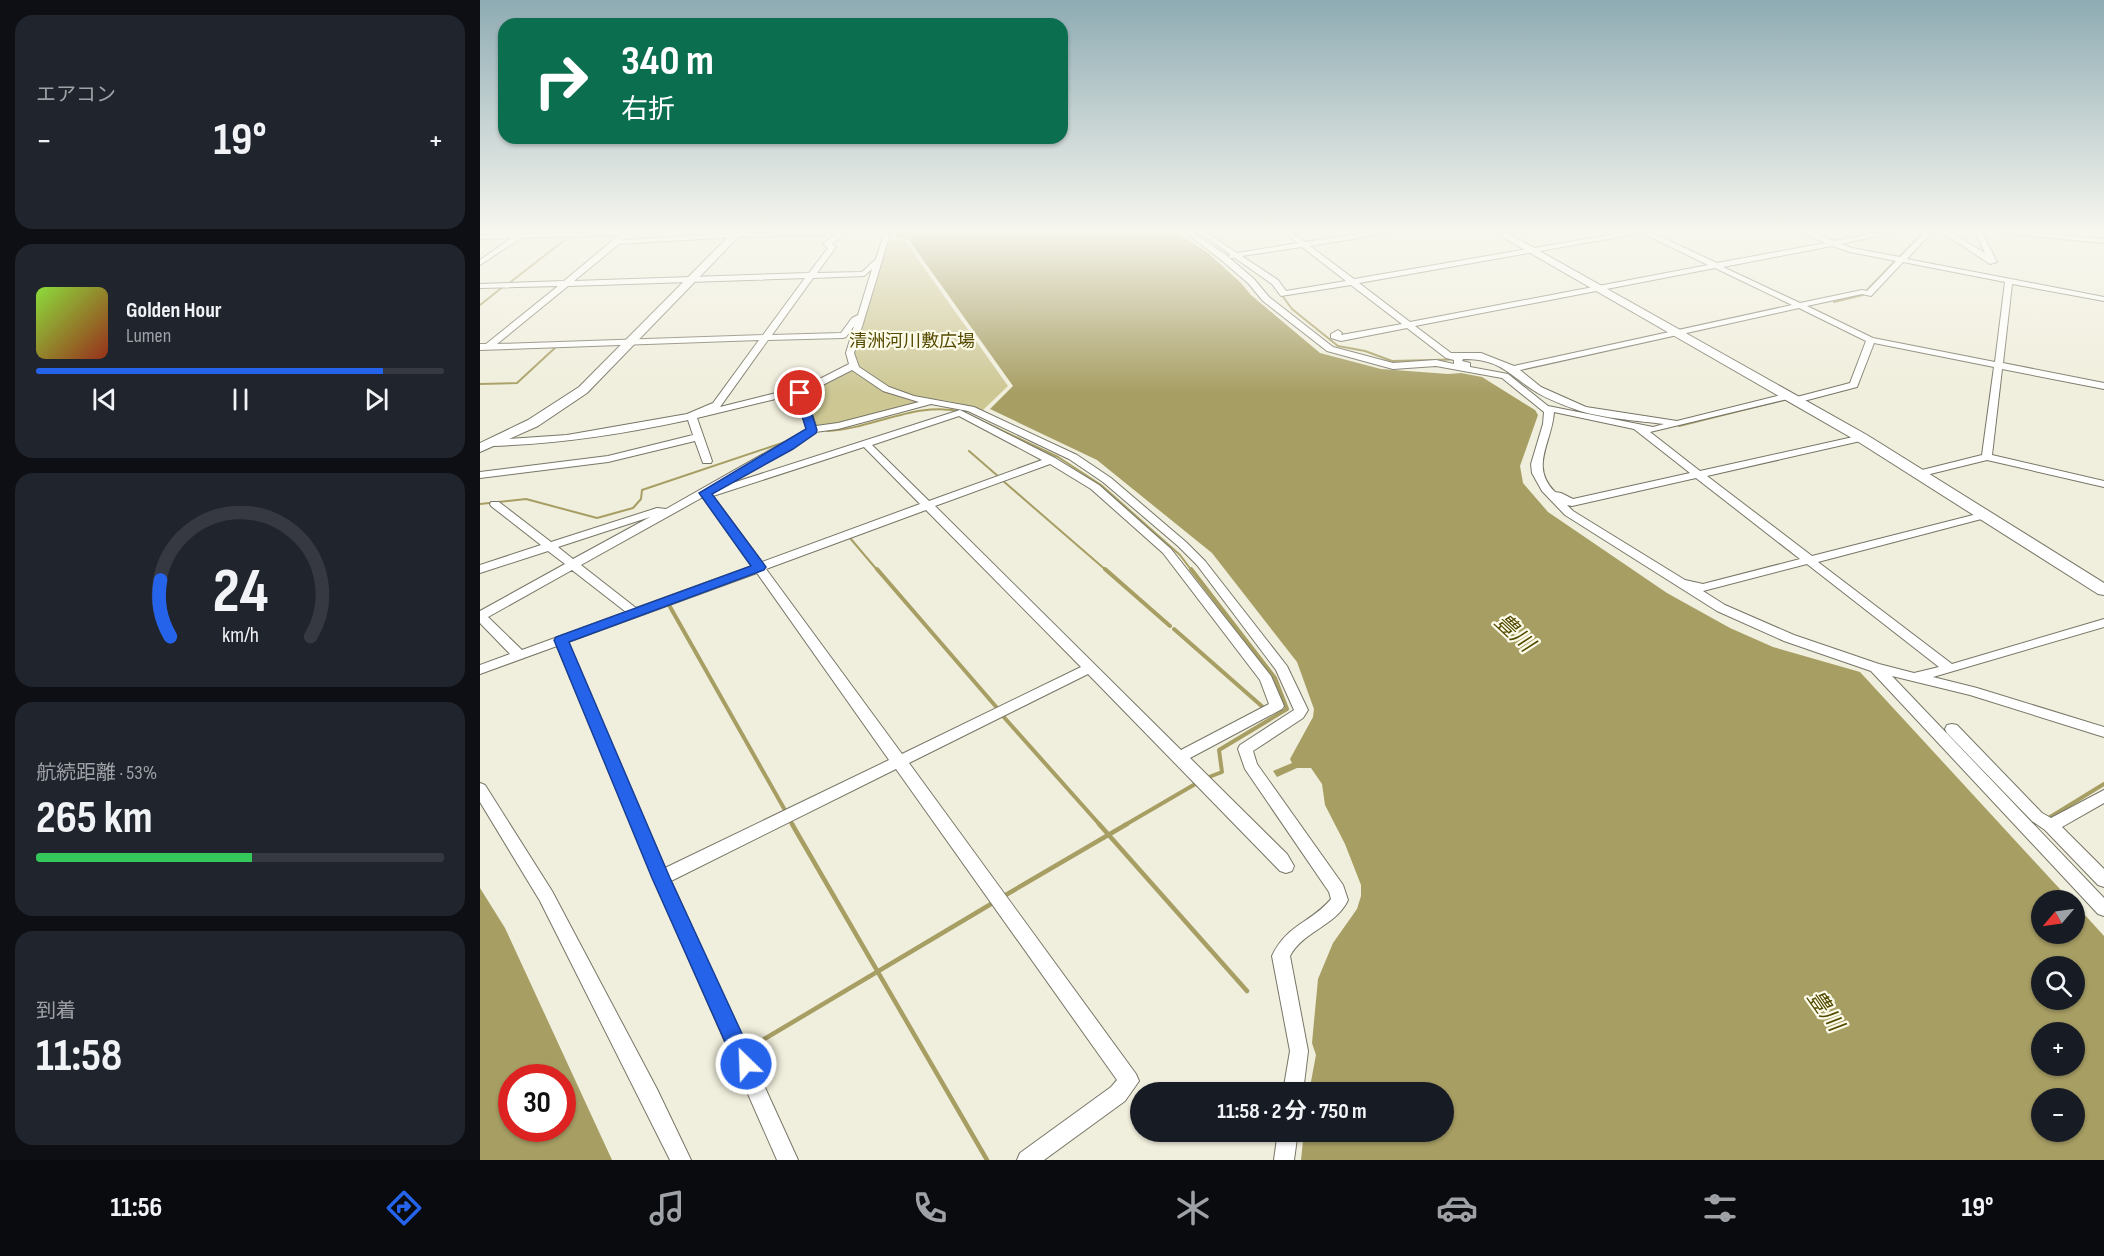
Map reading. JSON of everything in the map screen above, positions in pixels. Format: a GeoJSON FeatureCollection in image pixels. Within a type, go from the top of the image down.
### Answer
{"type":"FeatureCollection","features":[{"type":"Feature","properties":{"kind":"street"},"geometry":{"type":"LineString","coordinates":[[480,286],[516,285]]}},
{"type":"Feature","properties":{"kind":"street"},"geometry":{"type":"LineString","coordinates":[[480,354],[484,347],[563,285]]}},
{"type":"Feature","properties":{"kind":"street"},"geometry":{"type":"LineString","coordinates":[[486,446],[584,390],[684,285]]}},
{"type":"Feature","properties":{"kind":"street"},"geometry":{"type":"LineString","coordinates":[[692,417],[691,415],[716,405],[802,285]]}},
{"type":"Feature","properties":{"kind":"street"},"geometry":{"type":"LineString","coordinates":[[872,285],[850,353],[854,365],[864,376],[886,389],[982,413],[1073,457],[1107,480],[1201,563],[1282,669],[1301,710],[1298,715],[1252,743],[1245,749],[1246,756],[1337,890],[1340,900],[1334,908],[1293,937],[1281,957],[1299,1051],[1294,1082]]}},
{"type":"Feature","properties":{"kind":"street"},"geometry":{"type":"LineString","coordinates":[[1254,285],[1266,299],[1330,349],[1393,366],[1436,363],[1509,372],[1862,292],[1868,294],[1877,285]]}},
{"type":"Feature","properties":{"kind":"street"},"geometry":{"type":"LineString","coordinates":[[1277,285],[1284,294],[1336,285]]}},
{"type":"Feature","properties":{"kind":"street"},"geometry":{"type":"LineString","coordinates":[[1358,285],[1455,359],[1481,356],[1538,389],[1584,409],[1678,424]]}},
{"type":"Feature","properties":{"kind":"street"},"geometry":{"type":"LineString","coordinates":[[1592,285],[1862,438],[2104,590]]}},
{"type":"Feature","properties":{"kind":"street"},"geometry":{"type":"LineString","coordinates":[[1338,333],[1334,336],[1341,338],[1619,285]]}},
{"type":"Feature","properties":{"kind":"street"},"geometry":{"type":"LineString","coordinates":[[1756,285],[1871,340],[2104,386]]}},
{"type":"Feature","properties":{"kind":"street"},"geometry":{"type":"LineString","coordinates":[[1987,457],[2005,285]]}},
{"type":"Feature","properties":{"kind":"street"},"geometry":{"type":"LineString","coordinates":[[2032,285],[2104,299]]}},
{"type":"Feature","properties":{"kind":"street"},"geometry":{"type":"LineString","coordinates":[[484,347],[843,335],[855,320],[861,317]]}},
{"type":"Feature","properties":{"kind":"street"},"geometry":{"type":"LineString","coordinates":[[1546,408],[1653,430],[1854,385],[1871,340]]}},
{"type":"Feature","properties":{"kind":"street"},"geometry":{"type":"LineString","coordinates":[[486,446],[566,438],[692,417],[788,393],[800,393],[854,365]]}},
{"type":"Feature","properties":{"kind":"street"},"geometry":{"type":"LineString","coordinates":[[1509,372],[1550,413],[1536,464],[1537,473],[1546,489],[1569,513],[1669,577],[1741,619],[1789,638],[1876,668],[1971,691],[2104,732]]}},
{"type":"Feature","properties":{"kind":"street"},"geometry":{"type":"LineString","coordinates":[[800,393],[812,430]]}},
{"type":"Feature","properties":{"kind":"street"},"geometry":{"type":"LineString","coordinates":[[706,494],[789,446],[812,430],[838,426],[932,402]]}},
{"type":"Feature","properties":{"kind":"street"},"geometry":{"type":"LineString","coordinates":[[519,655],[480,616],[706,494],[960,413],[1051,460],[1095,487],[1167,551],[1266,679],[1277,706],[1180,757]]}},
{"type":"Feature","properties":{"kind":"street"},"geometry":{"type":"LineString","coordinates":[[692,417],[707,461]]}},
{"type":"Feature","properties":{"kind":"street"},"geometry":{"type":"LineString","coordinates":[[1638,428],[1950,669]]}},
{"type":"Feature","properties":{"kind":"street"},"geometry":{"type":"LineString","coordinates":[[480,475],[608,459],[699,437]]}},
{"type":"Feature","properties":{"kind":"street"},"geometry":{"type":"LineString","coordinates":[[1546,489],[1572,503],[1862,438]]}},
{"type":"Feature","properties":{"kind":"street"},"geometry":{"type":"LineString","coordinates":[[866,444],[1286,866]]}},
{"type":"Feature","properties":{"kind":"street"},"geometry":{"type":"LineString","coordinates":[[1918,474],[1987,457],[2104,484]]}},
{"type":"Feature","properties":{"kind":"street"},"geometry":{"type":"LineString","coordinates":[[480,670],[1051,460]]}},
{"type":"Feature","properties":{"kind":"street"},"geometry":{"type":"LineString","coordinates":[[706,494],[1129,1081],[1118,1094],[1027,1160]]}},
{"type":"Feature","properties":{"kind":"street"},"geometry":{"type":"LineString","coordinates":[[480,569],[690,501]]}},
{"type":"Feature","properties":{"kind":"street"},"geometry":{"type":"LineString","coordinates":[[495,504],[634,613]]}},
{"type":"Feature","properties":{"kind":"street"},"geometry":{"type":"LineString","coordinates":[[1669,577],[1702,588],[1985,515]]}},
{"type":"Feature","properties":{"kind":"street"},"geometry":{"type":"LineString","coordinates":[[1914,677],[1950,669],[2104,623]]}},
{"type":"Feature","properties":{"kind":"street"},"geometry":{"type":"LineString","coordinates":[[561,640],[661,878],[788,1160]]}},
{"type":"Feature","properties":{"kind":"street"},"geometry":{"type":"LineString","coordinates":[[661,878],[1090,668]]}},
{"type":"Feature","properties":{"kind":"street"},"geometry":{"type":"LineString","coordinates":[[1876,668],[2104,909]]}},
{"type":"Feature","properties":{"kind":"street"},"geometry":{"type":"LineString","coordinates":[[1952,729],[2037,817],[2051,826],[2104,880]]}},
{"type":"Feature","properties":{"kind":"street"},"geometry":{"type":"LineString","coordinates":[[480,789],[546,896],[681,1160]]}},
{"type":"Feature","properties":{"kind":"street"},"geometry":{"type":"LineString","coordinates":[[2051,826],[2104,796]]}},
{"type":"Feature","properties":{"kind":"street"},"geometry":{"type":"LineString","coordinates":[[1284,1160],[1286,1142]]}},
{"type":"Feature","properties":{"kind":"green space","name":"清洲河川敷広場"},"geometry":{"type":"Polygon","coordinates":[[[875,285],[936,285],[1008,386],[982,411],[965,405],[893,390],[877,383],[864,372],[853,356],[875,285]]]}},
{"type":"Feature","properties":{"kind":"green space","name":"清洲河川敷広場"},"geometry":{"type":"Polygon","coordinates":[[[848,370],[854,370],[875,386],[918,403],[839,425],[816,428],[805,398],[813,389],[848,370]]]}},
{"type":"Feature","properties":{"kind":"water","name":"豊川"},"geometry":{"type":"Polygon","coordinates":[[[941,285],[1243,285],[1251,295],[1320,353],[1381,369],[1461,373],[1482,377],[1535,410],[1538,415],[1520,466],[1523,483],[1548,512],[1667,593],[1730,628],[1773,647],[1860,672],[2061,890],[2031,890],[2031,944],[2085,944],[2085,915],[2104,936],[2104,1160],[1301,1160],[1303,1142],[1454,1142],[1454,1082],[1311,1082],[1316,1055],[1312,1043],[1318,979],[1333,943],[1357,909],[1361,896],[1361,885],[1345,844],[1325,805],[1322,784],[1311,768],[1297,768],[1277,777],[1273,771],[1292,763],[1290,759],[1313,717],[1314,709],[1297,662],[1212,553],[1097,460],[990,409],[1013,386],[941,285]]]}},
{"type":"Feature","properties":{"kind":"water"},"geometry":{"type":"Polygon","coordinates":[[[480,888],[505,928],[568,1064],[498,1064],[498,1142],[576,1142],[576,1082],[612,1160],[480,1160],[480,888]]]}},
{"type":"Feature","properties":{"kind":"waterway"},"geometry":{"type":"LineString","coordinates":[[1866,291],[1872,285]]}},
{"type":"Feature","properties":{"kind":"waterway"},"geometry":{"type":"LineString","coordinates":[[480,305],[504,286]]}},
{"type":"Feature","properties":{"kind":"waterway"},"geometry":{"type":"LineString","coordinates":[[1281,294],[1292,309],[1338,346],[1365,351],[1392,361],[1473,359]]}},
{"type":"Feature","properties":{"kind":"waterway"},"geometry":{"type":"LineString","coordinates":[[1834,302],[1863,295]]}},
{"type":"Feature","properties":{"kind":"waterway"},"geometry":{"type":"LineString","coordinates":[[480,384],[517,383],[557,346]]}},
{"type":"Feature","properties":{"kind":"waterway"},"geometry":{"type":"LineString","coordinates":[[1679,426],[1787,399]]}},
{"type":"Feature","properties":{"kind":"waterway"},"geometry":{"type":"LineString","coordinates":[[827,431],[861,426],[912,412],[946,409],[963,412],[1058,457],[1101,485],[1180,555],[1192,571]]}},
{"type":"Feature","properties":{"kind":"waterway"},"geometry":{"type":"LineString","coordinates":[[480,504],[526,499],[597,518],[633,508],[641,499],[642,490],[785,442]]}},
{"type":"Feature","properties":{"kind":"waterway"},"geometry":{"type":"LineString","coordinates":[[969,451],[999,477]]}},
{"type":"Feature","properties":{"kind":"waterway"},"geometry":{"type":"LineString","coordinates":[[1002,480],[1107,571]]}},
{"type":"Feature","properties":{"kind":"waterway"},"geometry":{"type":"LineString","coordinates":[[850,538],[878,571]]}},
{"type":"Feature","properties":{"kind":"waterway"},"geometry":{"type":"LineString","coordinates":[[877,569],[998,709]]}},
{"type":"Feature","properties":{"kind":"waterway"},"geometry":{"type":"LineString","coordinates":[[1105,569],[1170,626]]}},
{"type":"Feature","properties":{"kind":"waterway"},"geometry":{"type":"LineString","coordinates":[[1191,569],[1275,678],[1287,709],[1219,750],[1222,772],[1209,777]]}},
{"type":"Feature","properties":{"kind":"waterway"},"geometry":{"type":"LineString","coordinates":[[669,605],[786,812]]}},
{"type":"Feature","properties":{"kind":"waterway"},"geometry":{"type":"LineString","coordinates":[[1174,629],[1265,709]]}},
{"type":"Feature","properties":{"kind":"waterway"},"geometry":{"type":"LineString","coordinates":[[1002,715],[1100,825]]}},
{"type":"Feature","properties":{"kind":"waterway"},"geometry":{"type":"LineString","coordinates":[[1125,825],[1197,783]]}},
{"type":"Feature","properties":{"kind":"waterway"},"geometry":{"type":"LineString","coordinates":[[2047,819],[2104,784]]}},
{"type":"Feature","properties":{"kind":"waterway"},"geometry":{"type":"LineString","coordinates":[[789,819],[793,825]]}},
{"type":"Feature","properties":{"kind":"waterway"},"geometry":{"type":"LineString","coordinates":[[792,824],[878,972]]}},
{"type":"Feature","properties":{"kind":"waterway"},"geometry":{"type":"LineString","coordinates":[[1099,824],[1109,835]]}},
{"type":"Feature","properties":{"kind":"waterway"},"geometry":{"type":"LineString","coordinates":[[1109,835],[1127,824]]}},
{"type":"Feature","properties":{"kind":"waterway"},"geometry":{"type":"LineString","coordinates":[[1004,896],[1109,835]]}},
{"type":"Feature","properties":{"kind":"waterway"},"geometry":{"type":"LineString","coordinates":[[1109,835],[1247,991]]}},
{"type":"Feature","properties":{"kind":"waterway"},"geometry":{"type":"LineString","coordinates":[[878,972],[991,904]]}},
{"type":"Feature","properties":{"kind":"waterway"},"geometry":{"type":"LineString","coordinates":[[751,1047],[878,972]]}},
{"type":"Feature","properties":{"kind":"waterway"},"geometry":{"type":"LineString","coordinates":[[878,972],[987,1160]]}},
{"type":"Feature","properties":{"kind":"route"},"geometry":{"type":"LineString","coordinates":[[746,1064],[661,878],[561,640],[759,567],[705,493],[789,446],[812,430],[800,393]]}}]}
